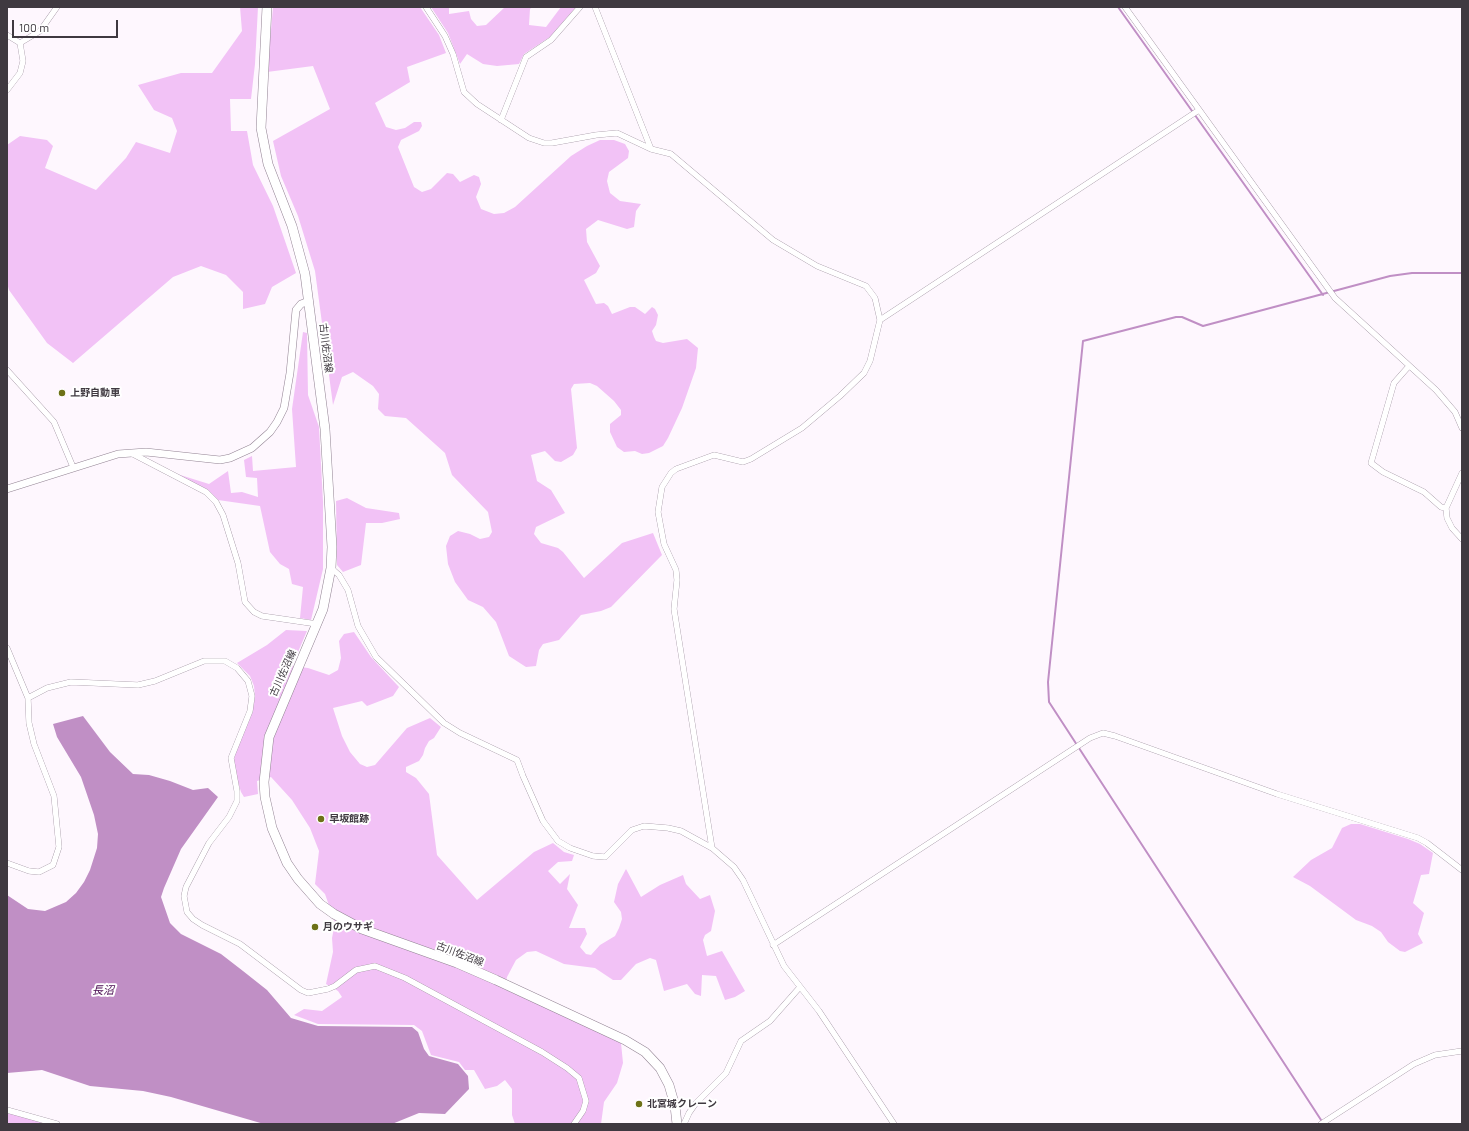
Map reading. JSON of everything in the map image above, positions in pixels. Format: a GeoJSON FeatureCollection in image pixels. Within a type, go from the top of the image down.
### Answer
{"type":"FeatureCollection","features":[{"type":"Feature","properties":{"kind":"main road","name":"古川佐沼線"},"geometry":{"type":"LineString","coordinates":[[267,7],[261,128],[268,164],[298,244],[305,274],[325,429],[332,530],[332,568],[324,602],[317,624],[274,722],[269,737],[264,769],[265,797],[272,828],[287,863],[298,880],[320,904],[349,923],[496,980],[637,1046],[653,1060],[665,1076],[673,1094],[677,1124]]}},
{"type":"Feature","properties":{"kind":"street"},"geometry":{"type":"LineString","coordinates":[[20,43],[40,31],[57,7]]}},
{"type":"Feature","properties":{"kind":"street"},"geometry":{"type":"LineString","coordinates":[[426,7],[445,36],[453,54],[464,92],[477,104],[501,120],[529,138],[544,143],[617,133],[651,149],[676,157],[773,240],[818,266],[866,286],[875,298],[880,320],[870,361],[864,373],[802,428],[751,459],[743,462],[714,455],[676,469],[671,473],[662,487],[658,512],[664,544],[676,570],[677,580],[674,609],[712,848]]}},
{"type":"Feature","properties":{"kind":"street"},"geometry":{"type":"LineString","coordinates":[[501,120],[526,57],[551,40],[580,7]]}},
{"type":"Feature","properties":{"kind":"street"},"geometry":{"type":"LineString","coordinates":[[595,7],[651,149]]}},
{"type":"Feature","properties":{"kind":"street"},"geometry":{"type":"LineString","coordinates":[[1125,7],[1195,112],[1335,298],[1449,404],[1455,412],[1462,428]]}},
{"type":"Feature","properties":{"kind":"street"},"geometry":{"type":"LineString","coordinates":[[7,35],[20,43]]}},
{"type":"Feature","properties":{"kind":"street"},"geometry":{"type":"LineString","coordinates":[[7,90],[22,67],[20,43]]}},
{"type":"Feature","properties":{"kind":"street"},"geometry":{"type":"LineString","coordinates":[[880,320],[1195,112]]}},
{"type":"Feature","properties":{"kind":"street"},"geometry":{"type":"LineString","coordinates":[[7,489],[73,467],[129,452],[152,452],[220,460],[242,453],[262,440],[277,422],[288,393],[296,310],[301,304],[309,301]]}},
{"type":"Feature","properties":{"kind":"street"},"geometry":{"type":"LineString","coordinates":[[1409,366],[1394,383],[1371,463],[1383,472],[1424,492],[1441,507],[1446,508]]}},
{"type":"Feature","properties":{"kind":"street"},"geometry":{"type":"LineString","coordinates":[[7,370],[54,422],[73,467]]}},
{"type":"Feature","properties":{"kind":"street"},"geometry":{"type":"LineString","coordinates":[[129,452],[206,492],[216,502],[223,515],[238,563],[245,602],[254,612],[262,616],[317,624]]}},
{"type":"Feature","properties":{"kind":"street"},"geometry":{"type":"LineString","coordinates":[[1462,473],[1446,508],[1447,518],[1452,528],[1462,539]]}},
{"type":"Feature","properties":{"kind":"street"},"geometry":{"type":"LineString","coordinates":[[332,568],[339,575],[348,590],[358,626],[376,657],[444,723],[460,734],[517,760],[527,787],[543,821],[558,841],[570,848],[593,856],[605,857],[609,855],[622,838],[632,830],[644,826],[652,826],[681,831],[712,848],[738,872],[784,966],[819,1011],[894,1124]]}},
{"type":"Feature","properties":{"kind":"street"},"geometry":{"type":"LineString","coordinates":[[7,648],[28,698],[29,723],[34,744],[54,796],[59,847],[53,864],[39,872],[29,871],[7,863]]}},
{"type":"Feature","properties":{"kind":"street"},"geometry":{"type":"LineString","coordinates":[[28,698],[47,688],[71,682],[138,685],[155,681],[204,661],[225,661],[238,668],[248,681],[252,696],[250,711],[230,758],[237,791],[237,801],[229,817],[209,843],[186,887],[184,896],[187,912],[193,919],[202,925],[240,944],[301,990],[308,993],[316,993],[335,986],[356,970],[375,966],[405,978],[542,1052],[567,1068],[579,1078],[586,1101],[583,1111],[574,1124]]}},
{"type":"Feature","properties":{"kind":"street"},"geometry":{"type":"LineString","coordinates":[[773,945],[1078,746],[1096,735],[1103,734],[1115,736],[1277,794],[1418,838],[1427,843],[1462,870]]}},
{"type":"Feature","properties":{"kind":"street"},"geometry":{"type":"LineString","coordinates":[[684,1124],[689,1113],[696,1104],[726,1073],[741,1041],[770,1021],[800,986]]}},
{"type":"Feature","properties":{"kind":"street"},"geometry":{"type":"LineString","coordinates":[[1323,1122],[1414,1064],[1435,1055],[1462,1051]]}},
{"type":"Feature","properties":{"kind":"street"},"geometry":{"type":"LineString","coordinates":[[7,1110],[57,1124]]}},
{"type":"Feature","properties":{"kind":"shaded area"},"geometry":{"type":"Polygon","coordinates":[[[240,7],[258,7],[255,64],[251,99],[230,99],[231,131],[247,131],[253,165],[273,206],[296,273],[272,287],[265,304],[243,309],[243,292],[226,275],[201,266],[173,277],[73,363],[47,343],[9,290],[7,283],[7,145],[20,136],[47,140],[53,146],[45,168],[96,190],[126,158],[136,142],[170,153],[177,131],[172,118],[154,110],[138,85],[181,73],[212,73],[242,31],[240,7]]]}},
{"type":"Feature","properties":{"kind":"shaded area"},"geometry":{"type":"Polygon","coordinates":[[[420,7],[439,35],[446,53],[407,67],[410,82],[375,103],[386,127],[396,130],[405,128],[414,122],[421,122],[422,126],[419,131],[401,140],[398,147],[414,187],[422,192],[431,189],[447,173],[453,174],[460,182],[474,175],[479,177],[481,184],[476,197],[481,209],[494,214],[504,213],[515,207],[571,156],[587,146],[600,140],[614,140],[625,144],[629,151],[628,158],[609,172],[607,181],[610,193],[620,201],[641,204],[636,211],[634,227],[627,229],[598,220],[586,229],[587,242],[600,266],[596,273],[584,280],[596,304],[604,303],[608,306],[612,314],[630,307],[635,307],[645,314],[652,307],[655,309],[658,315],[656,325],[652,331],[656,341],[663,343],[687,339],[698,348],[696,368],[682,408],[663,446],[649,453],[642,454],[635,451],[624,452],[617,447],[610,432],[610,424],[621,415],[621,410],[614,401],[597,386],[590,383],[574,384],[571,389],[577,448],[573,455],[561,462],[555,461],[545,451],[531,455],[537,481],[551,490],[565,513],[536,527],[534,534],[541,543],[558,548],[563,552],[584,578],[622,543],[653,533],[662,555],[611,607],[601,611],[581,615],[559,640],[543,644],[539,650],[536,666],[526,667],[509,656],[496,622],[483,607],[468,600],[455,582],[448,564],[446,546],[450,536],[458,531],[470,534],[480,539],[489,537],[492,532],[488,512],[452,475],[445,453],[406,418],[385,416],[378,409],[379,394],[373,386],[353,372],[342,377],[333,405],[315,271],[298,216],[281,176],[273,141],[330,109],[313,66],[267,72],[273,8],[420,7]]]}},
{"type":"Feature","properties":{"kind":"shaded area"},"geometry":{"type":"Polygon","coordinates":[[[431,7],[449,7],[449,14],[469,11],[471,19],[477,26],[486,25],[505,7],[532,7],[530,9],[529,25],[546,27],[561,7],[576,7],[550,37],[524,54],[519,64],[497,66],[483,64],[467,54],[460,64],[448,33],[431,7]]]}},
{"type":"Feature","properties":{"kind":"shaded area"},"geometry":{"type":"Polygon","coordinates":[[[303,332],[307,333],[308,395],[319,427],[323,502],[323,569],[311,620],[300,618],[303,587],[292,584],[289,569],[280,564],[270,552],[260,506],[218,500],[208,490],[177,474],[209,484],[228,471],[231,493],[242,492],[258,497],[257,478],[246,477],[244,460],[252,456],[253,471],[296,467],[292,409],[303,332]]]}},
{"type":"Feature","properties":{"kind":"shaded area"},"geometry":{"type":"Polygon","coordinates":[[[347,498],[366,508],[399,513],[400,519],[382,523],[366,523],[361,565],[343,572],[337,565],[336,501],[347,498]]]}},
{"type":"Feature","properties":{"kind":"shaded area"},"geometry":{"type":"Polygon","coordinates":[[[286,630],[307,631],[292,666],[308,668],[329,675],[338,670],[341,658],[339,641],[344,634],[354,632],[371,657],[399,687],[393,696],[367,706],[362,701],[333,708],[342,736],[350,752],[360,764],[367,767],[375,765],[407,728],[430,718],[441,727],[434,738],[429,741],[419,761],[406,767],[406,772],[416,778],[429,794],[437,855],[477,900],[534,852],[553,843],[564,852],[574,855],[572,861],[558,862],[548,871],[560,884],[570,874],[567,889],[578,905],[569,928],[585,928],[587,934],[580,947],[586,954],[591,955],[600,945],[615,936],[619,928],[622,919],[621,912],[614,902],[618,884],[626,869],[641,897],[660,885],[683,875],[686,884],[700,899],[710,895],[715,911],[711,931],[705,935],[703,940],[707,956],[722,951],[745,991],[735,997],[725,1000],[716,976],[702,975],[701,996],[695,994],[687,984],[664,991],[656,960],[650,958],[636,964],[621,980],[613,980],[595,968],[564,964],[536,951],[527,952],[516,960],[507,977],[504,989],[621,1043],[623,1063],[617,1083],[604,1102],[601,1124],[515,1124],[512,1115],[512,1089],[505,1080],[497,1086],[485,1089],[474,1070],[465,1070],[459,1062],[431,1055],[422,1031],[414,1025],[318,1024],[294,1015],[304,1009],[322,1011],[342,997],[338,991],[326,984],[333,952],[332,938],[335,923],[325,894],[315,884],[319,851],[310,828],[292,800],[271,777],[257,781],[258,794],[244,797],[233,766],[235,754],[252,713],[255,697],[254,686],[250,676],[237,663],[267,645],[286,630]]]}},
{"type":"Feature","properties":{"kind":"shaded area"},"geometry":{"type":"Polygon","coordinates":[[[1351,824],[1360,824],[1408,839],[1420,844],[1433,853],[1429,874],[1421,875],[1413,903],[1424,913],[1418,934],[1423,943],[1405,952],[1400,951],[1388,942],[1381,932],[1372,926],[1356,920],[1310,886],[1293,877],[1311,860],[1332,848],[1342,828],[1351,824]]]}},
{"type":"Feature","properties":{"kind":"shaded area"},"geometry":{"type":"Polygon","coordinates":[[[7,1113],[43,1119],[56,1124],[7,1124],[7,1113]]]}},
{"type":"Feature","properties":{"kind":"water","name":"長沼"},"geometry":{"type":"Polygon","coordinates":[[[83,716],[110,752],[133,774],[149,775],[193,790],[208,788],[218,797],[181,849],[164,888],[161,897],[170,923],[181,934],[221,954],[243,971],[267,990],[291,1018],[318,1026],[412,1027],[418,1032],[424,1049],[429,1056],[458,1064],[468,1076],[469,1089],[445,1114],[419,1113],[392,1124],[264,1124],[171,1097],[143,1091],[90,1086],[42,1070],[7,1073],[7,895],[28,909],[45,911],[66,902],[76,893],[84,882],[90,870],[97,848],[98,834],[94,815],[81,777],[57,737],[53,724],[83,716]]]}},
{"type":"Feature","properties":{"kind":"waterway"},"geometry":{"type":"LineString","coordinates":[[1118,7],[1323,295]]}},
{"type":"Feature","properties":{"kind":"waterway"},"geometry":{"type":"LineString","coordinates":[[1323,1123],[1049,702],[1048,682],[1083,341],[1176,317],[1182,317],[1203,326],[1390,276],[1412,273],[1462,273]]}},
{"type":"Feature","properties":{"kind":"place","name":"上野自動車"},"geometry":{"type":"Point","coordinates":[62,393]}},
{"type":"Feature","properties":{"kind":"place","name":"早坂館跡"},"geometry":{"type":"Point","coordinates":[321,819]}},
{"type":"Feature","properties":{"kind":"place","name":"月のウサギ"},"geometry":{"type":"Point","coordinates":[315,927]}},
{"type":"Feature","properties":{"kind":"place","name":"北宮城クレーン"},"geometry":{"type":"Point","coordinates":[639,1104]}}]}
